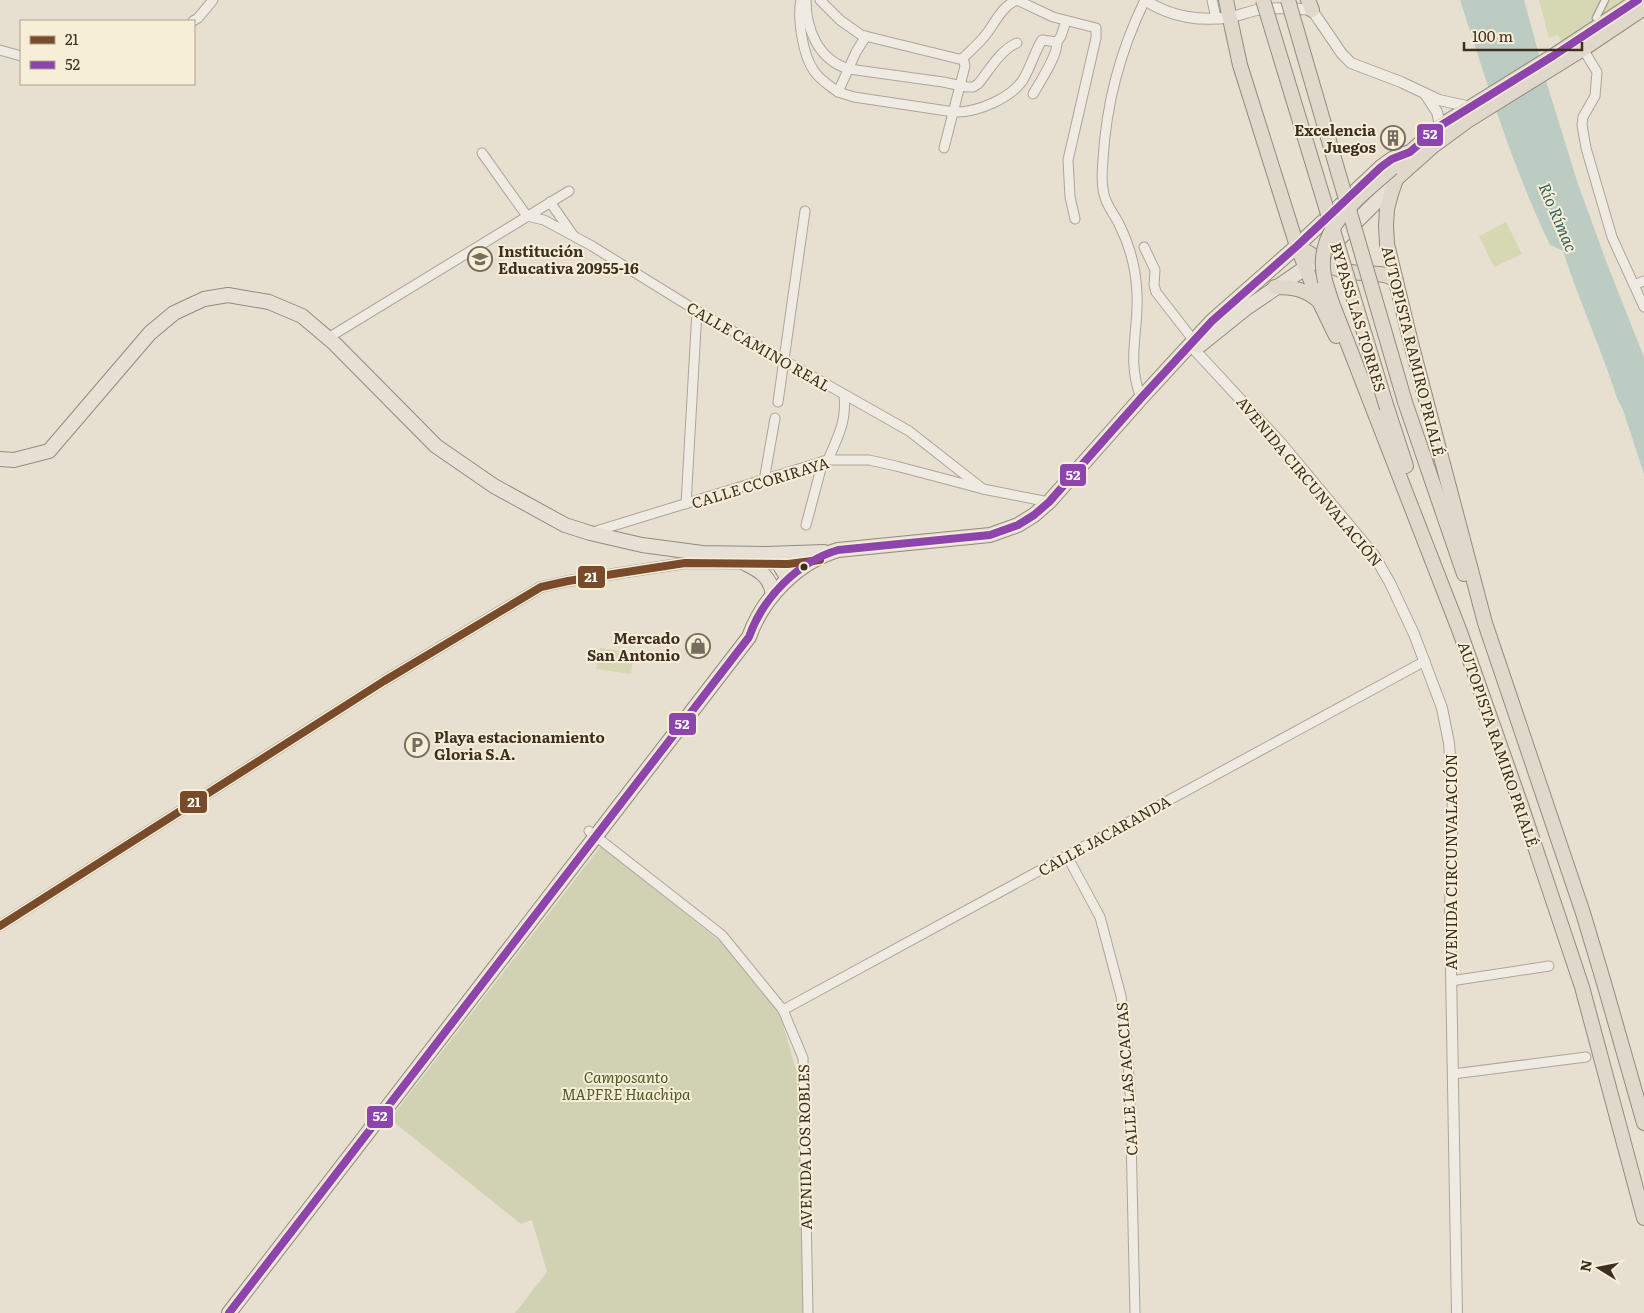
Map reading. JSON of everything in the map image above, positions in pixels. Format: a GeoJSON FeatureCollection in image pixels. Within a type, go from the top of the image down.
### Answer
{"type":"FeatureCollection","features":[{"type":"Feature","properties":{"kind":"highway"},"geometry":{"type":"LineString","coordinates":[[1226,0],[1223,18],[1240,65],[1297,246],[1320,303],[1340,345],[1358,393],[1386,456],[1413,509]]}},
{"type":"Feature","properties":{"kind":"highway","name":"BYPASS LAS TORRES"},"geometry":{"type":"LineString","coordinates":[[1263,0],[1387,408],[1460,632]]}},
{"type":"Feature","properties":{"kind":"highway","name":"BYPASS LAS TORRES"},"geometry":{"type":"LineString","coordinates":[[1288,0],[1405,402],[1465,577],[1486,623]]}},
{"type":"Feature","properties":{"kind":"highway"},"geometry":{"type":"LineString","coordinates":[[1394,174],[1410,152],[1476,108],[1555,60],[1638,0]]}},
{"type":"Feature","properties":{"kind":"highway"},"geometry":{"type":"LineString","coordinates":[[1555,60],[1583,49],[1644,8]]}},
{"type":"Feature","properties":{"kind":"highway"},"geometry":{"type":"LineString","coordinates":[[1394,174],[1441,132]]}},
{"type":"Feature","properties":{"kind":"highway","name":"AUTOPISTA RAMIRO PRIALÉ"},"geometry":{"type":"LineString","coordinates":[[1394,174],[1348,208],[1333,227],[1326,241],[1323,256],[1322,266],[1325,281],[1460,632],[1524,814],[1582,987],[1644,1218]]}},
{"type":"Feature","properties":{"kind":"highway","name":"AUTOPISTA RAMIRO PRIALÉ"},"geometry":{"type":"LineString","coordinates":[[1394,174],[1386,226],[1387,244],[1432,428],[1486,623],[1583,912],[1644,1123]]}},
{"type":"Feature","properties":{"kind":"highway"},"geometry":{"type":"LineString","coordinates":[[1297,246],[1333,268],[1342,271],[1389,275],[1396,281]]}},
{"type":"Feature","properties":{"kind":"highway"},"geometry":{"type":"LineString","coordinates":[[1275,287],[1302,290],[1320,303]]}},
{"type":"Feature","properties":{"kind":"main road"},"geometry":{"type":"LineString","coordinates":[[812,561],[977,545],[998,540],[1024,529],[1046,514],[1102,456],[1212,321],[1297,246],[1381,167],[1392,159],[1410,152]]}},
{"type":"Feature","properties":{"kind":"main road"},"geometry":{"type":"LineString","coordinates":[[0,459],[14,460],[49,450],[150,333],[174,313],[204,299],[228,295],[269,302],[302,316],[328,338],[436,446],[494,486],[565,524],[590,533],[642,544],[702,553],[766,554],[838,550],[990,535],[1018,525],[1034,515],[1048,502],[1141,398],[1193,345],[1319,258],[1332,246],[1394,174]]}},
{"type":"Feature","properties":{"kind":"main road"},"geometry":{"type":"LineString","coordinates":[[229,1313],[742,632],[753,624],[773,595],[788,579],[812,561],[838,550]]}},
{"type":"Feature","properties":{"kind":"main road"},"geometry":{"type":"LineString","coordinates":[[766,554],[779,564],[788,579]]}},
{"type":"Feature","properties":{"kind":"main road"},"geometry":{"type":"LineString","coordinates":[[746,564],[759,570],[768,578],[772,585],[773,595]]}},
{"type":"Feature","properties":{"kind":"main road"},"geometry":{"type":"LineString","coordinates":[[218,1313],[592,833]]}},
{"type":"Feature","properties":{"kind":"street"},"geometry":{"type":"LineString","coordinates":[[195,20],[213,0]]}},
{"type":"Feature","properties":{"kind":"street"},"geometry":{"type":"LineString","coordinates":[[801,0],[800,14],[804,48],[814,72],[838,92],[854,97],[954,112],[972,110],[995,102],[1014,91],[1023,80],[1042,40],[1057,42]]}},
{"type":"Feature","properties":{"kind":"street"},"geometry":{"type":"LineString","coordinates":[[806,0],[809,25],[813,38],[827,56],[849,69],[973,87],[978,84],[1002,54],[1017,43]]}},
{"type":"Feature","properties":{"kind":"street"},"geometry":{"type":"LineString","coordinates":[[820,0],[840,20],[862,35],[959,59],[963,58],[983,38],[1010,3],[1017,0],[1053,17],[1096,28],[1068,160],[1070,197],[1075,219]]}},
{"type":"Feature","properties":{"kind":"street"},"geometry":{"type":"LineString","coordinates":[[1141,398],[1135,383],[1133,364],[1137,293],[1133,262],[1128,245],[1104,196],[1102,184],[1103,141],[1113,91],[1125,49],[1145,0],[1160,9],[1203,20],[1223,18],[1257,10],[1312,3],[1342,54],[1351,63],[1447,102],[1476,108]]}},
{"type":"Feature","properties":{"kind":"street"},"geometry":{"type":"LineString","coordinates":[[1212,0],[1223,18]]}},
{"type":"Feature","properties":{"kind":"street"},"geometry":{"type":"LineString","coordinates":[[1596,18],[1605,0]]}},
{"type":"Feature","properties":{"kind":"street"},"geometry":{"type":"LineString","coordinates":[[1033,94],[1054,55],[1066,21]]}},
{"type":"Feature","properties":{"kind":"street"},"geometry":{"type":"LineString","coordinates":[[838,92],[856,52],[866,36]]}},
{"type":"Feature","properties":{"kind":"street"},"geometry":{"type":"LineString","coordinates":[[1583,49],[1597,72],[1595,96],[1583,117],[1582,125],[1586,148],[1612,237],[1644,306]]}},
{"type":"Feature","properties":{"kind":"street"},"geometry":{"type":"LineString","coordinates":[[0,50],[20,56]]}},
{"type":"Feature","properties":{"kind":"street"},"geometry":{"type":"LineString","coordinates":[[944,148],[965,66],[963,58]]}},
{"type":"Feature","properties":{"kind":"street"},"geometry":{"type":"LineString","coordinates":[[1424,93],[1437,112],[1441,132]]}},
{"type":"Feature","properties":{"kind":"street"},"geometry":{"type":"LineString","coordinates":[[482,153],[528,216]]}},
{"type":"Feature","properties":{"kind":"street"},"geometry":{"type":"LineString","coordinates":[[328,338],[569,190]]}},
{"type":"Feature","properties":{"kind":"street"},"geometry":{"type":"LineString","coordinates":[[550,202],[574,236]]}},
{"type":"Feature","properties":{"kind":"street"},"geometry":{"type":"LineString","coordinates":[[778,402],[805,211]]}},
{"type":"Feature","properties":{"kind":"street","name":"CALLE CAMINO REAL"},"geometry":{"type":"LineString","coordinates":[[528,216],[544,220],[574,236],[697,311],[909,431],[982,489]]}},
{"type":"Feature","properties":{"kind":"street"},"geometry":{"type":"LineString","coordinates":[[1144,247],[1155,270],[1154,285],[1156,292],[1193,345]]}},
{"type":"Feature","properties":{"kind":"street"},"geometry":{"type":"LineString","coordinates":[[1634,285],[1644,281]]}},
{"type":"Feature","properties":{"kind":"street"},"geometry":{"type":"LineString","coordinates":[[686,504],[697,311]]}},
{"type":"Feature","properties":{"kind":"street","name":"AVENIDA CIRCUNVALACIÓN"},"geometry":{"type":"LineString","coordinates":[[1193,345],[1281,443],[1374,555],[1402,607],[1425,661],[1442,708],[1451,756],[1453,803],[1450,912],[1457,1313]]}},
{"type":"Feature","properties":{"kind":"street"},"geometry":{"type":"LineString","coordinates":[[806,526],[826,460],[844,422],[844,395]]}},
{"type":"Feature","properties":{"kind":"street"},"geometry":{"type":"LineString","coordinates":[[764,481],[775,418]]}},
{"type":"Feature","properties":{"kind":"street","name":"CALLE CCORIRAYA"},"geometry":{"type":"LineString","coordinates":[[590,533],[764,481],[826,460],[869,460],[982,489],[1048,502]]}},
{"type":"Feature","properties":{"kind":"street"},"geometry":{"type":"LineString","coordinates":[[0,926],[378,686],[541,587],[685,563],[779,564],[812,561]]}},
{"type":"Feature","properties":{"kind":"street","name":"CALLE JACARANDA"},"geometry":{"type":"LineString","coordinates":[[784,1010],[1425,661]]}},
{"type":"Feature","properties":{"kind":"street","name":"AVENIDA LOS ROBLES"},"geometry":{"type":"LineString","coordinates":[[592,833],[722,935],[784,1010],[803,1058],[808,1313]]}},
{"type":"Feature","properties":{"kind":"street","name":"CALLE LAS ACACIAS"},"geometry":{"type":"LineString","coordinates":[[1067,856],[1100,917],[1120,996],[1126,1036],[1130,1096],[1134,1313]]}},
{"type":"Feature","properties":{"kind":"street"},"geometry":{"type":"LineString","coordinates":[[1451,981],[1549,966]]}},
{"type":"Feature","properties":{"kind":"street"},"geometry":{"type":"LineString","coordinates":[[1453,1074],[1586,1057]]}},
{"type":"Feature","properties":{"kind":"green space"},"geometry":{"type":"Polygon","coordinates":[[[1539,0],[1624,0],[1562,42],[1558,35],[1549,38],[1539,0]]]}},
{"type":"Feature","properties":{"kind":"green space"},"geometry":{"type":"Polygon","coordinates":[[[1506,222],[1522,254],[1494,267],[1479,236],[1506,222]]]}},
{"type":"Feature","properties":{"kind":"green space"},"geometry":{"type":"Polygon","coordinates":[[[600,648],[634,653],[631,674],[596,669],[600,648]]]}},
{"type":"Feature","properties":{"kind":"green space","name":"Camposanto MAPFRE Huachipa"},"geometry":{"type":"Polygon","coordinates":[[[601,846],[721,942],[779,1011],[799,1080],[805,1313],[515,1313],[547,1272],[532,1220],[521,1224],[390,1119],[601,846]]]}},
{"type":"Feature","properties":{"kind":"water","name":"Río Rímac"},"geometry":{"type":"Polygon","coordinates":[[[1460,0],[1524,0],[1547,84],[1577,181],[1644,357],[1644,474],[1623,410],[1563,251],[1550,245],[1524,185],[1501,124],[1460,0]]]}},
{"type":"Feature","properties":{"kind":"transit line","name":"52"},"geometry":{"type":"LineString","coordinates":[[229,1313],[749,637],[763,608],[784,583],[809,563],[838,550],[990,535],[1018,525],[1034,515],[1049,502],[1212,321],[1297,246],[1381,167],[1392,159],[1410,152],[1440,126],[1553,56],[1638,0]]}},
{"type":"Feature","properties":{"kind":"transit line","name":"21"},"geometry":{"type":"LineString","coordinates":[[0,926],[384,681],[541,587],[685,563],[788,564],[820,560]]}},
{"type":"Feature","properties":{"kind":"place","name":"Excelencia Juegos"},"geometry":{"type":"Point","coordinates":[1393,138]}},
{"type":"Feature","properties":{"kind":"place","name":"Institución Educativa 20955-16"},"geometry":{"type":"Point","coordinates":[480,259]}},
{"type":"Feature","properties":{"kind":"place","name":"Mercado San Antonio"},"geometry":{"type":"Point","coordinates":[698,646]}},
{"type":"Feature","properties":{"kind":"place","name":"Playa estacionamiento Gloria S.A."},"geometry":{"type":"Point","coordinates":[417,745]}}]}
